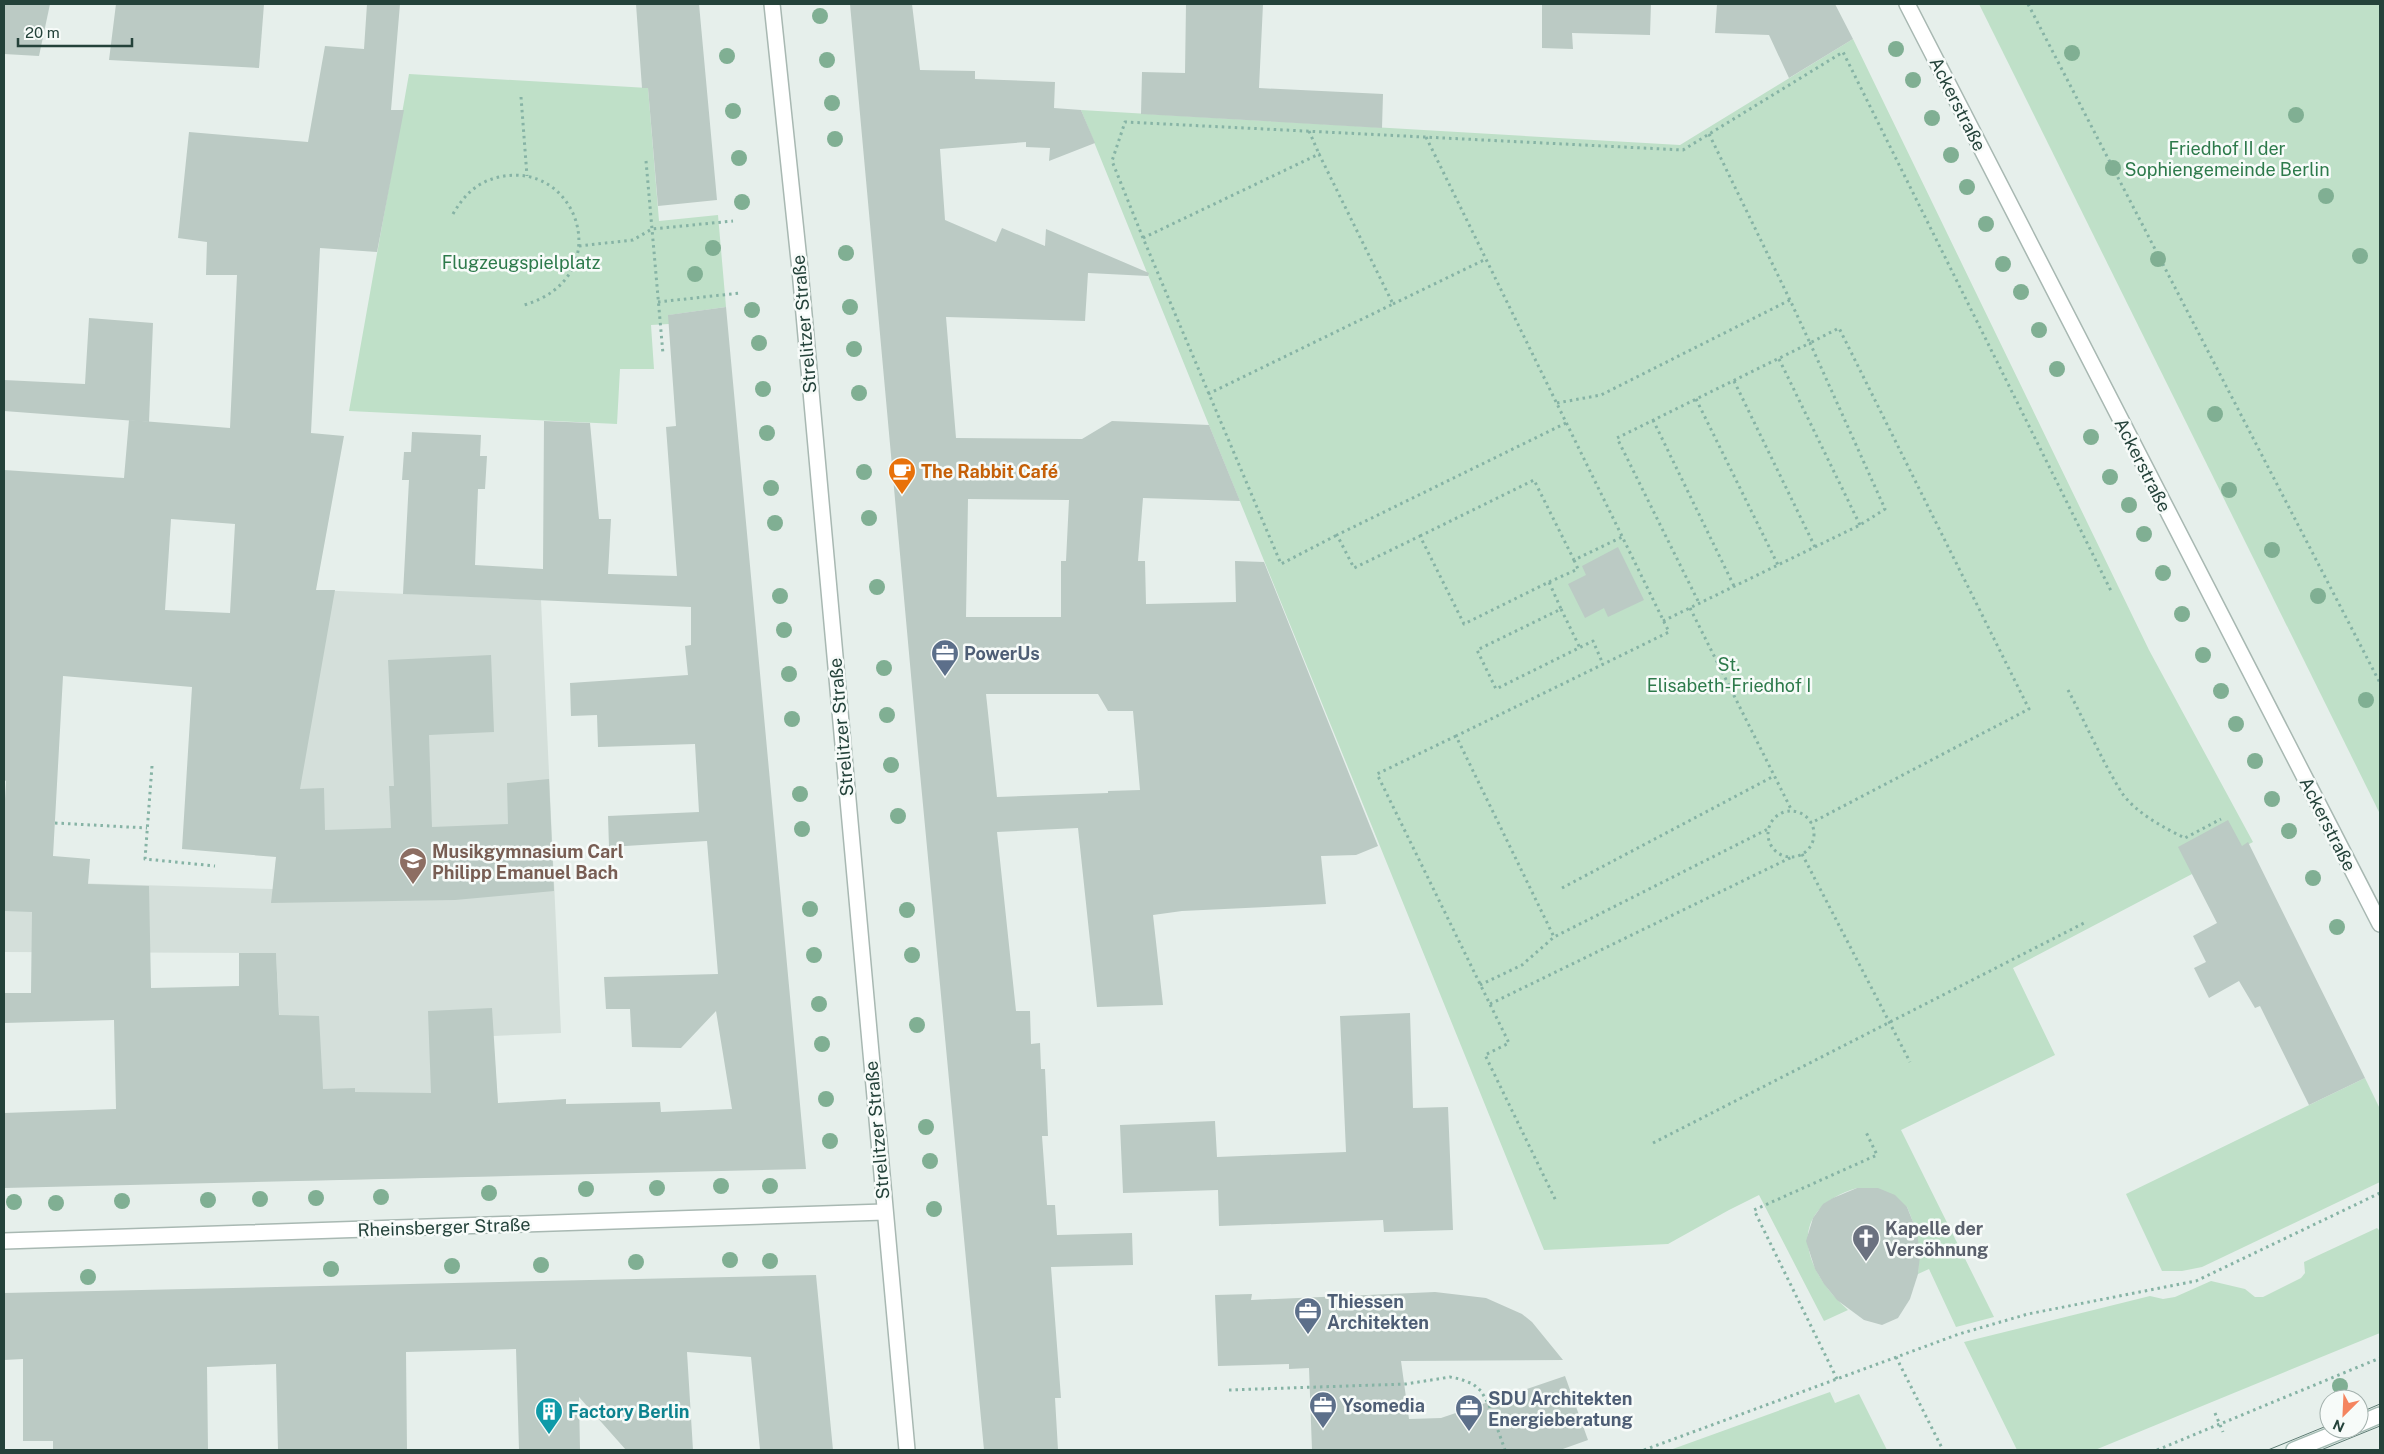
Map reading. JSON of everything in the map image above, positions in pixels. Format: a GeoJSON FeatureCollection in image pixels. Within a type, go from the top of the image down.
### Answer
{"type":"FeatureCollection","features":[{"type":"Feature","properties":{"kind":"street","name":"Strelitzer Straße"},"geometry":{"type":"LineString","coordinates":[[772,4],[801,290],[907,1450]]}},
{"type":"Feature","properties":{"kind":"street","name":"Ackerstraße"},"geometry":{"type":"LineString","coordinates":[[1907,4],[2380,924]]}},
{"type":"Feature","properties":{"kind":"street","name":"Rheinsberger Straße"},"geometry":{"type":"LineString","coordinates":[[4,1241],[884,1212]]}},
{"type":"Feature","properties":{"kind":"street"},"geometry":{"type":"LineString","coordinates":[[2294,1450],[2321,1439]]}},
{"type":"Feature","properties":{"kind":"path"},"geometry":{"type":"LineString","coordinates":[[2028,4],[2380,683]]}},
{"type":"Feature","properties":{"kind":"path"},"geometry":{"type":"LineString","coordinates":[[1566,423],[1281,564],[1208,394],[1112,161],[1125,122],[1684,150],[1843,52],[2112,593]]}},
{"type":"Feature","properties":{"kind":"path"},"geometry":{"type":"LineString","coordinates":[[522,97],[527,176]]}},
{"type":"Feature","properties":{"kind":"path"},"geometry":{"type":"LineString","coordinates":[[1309,131],[1393,304]]}},
{"type":"Feature","properties":{"kind":"path"},"geometry":{"type":"LineString","coordinates":[[1663,621],[1860,525],[1885,509],[1790,300],[1709,134]]}},
{"type":"Feature","properties":{"kind":"path"},"geometry":{"type":"LineString","coordinates":[[1426,137],[1669,632],[1377,774],[1509,1044],[1485,1055],[1556,1201]]}},
{"type":"Feature","properties":{"kind":"path"},"geometry":{"type":"LineString","coordinates":[[1143,238],[1320,154]]}},
{"type":"Feature","properties":{"kind":"path"},"geometry":{"type":"LineString","coordinates":[[646,161],[663,354]]}},
{"type":"Feature","properties":{"kind":"path"},"geometry":{"type":"LineString","coordinates":[[453,214],[473,188],[487,180],[510,175],[527,176],[546,184],[561,195],[572,211],[578,228],[579,246],[576,262],[563,284],[551,294],[524,305]]}},
{"type":"Feature","properties":{"kind":"path"},"geometry":{"type":"LineString","coordinates":[[579,246],[633,240],[652,229],[733,221]]}},
{"type":"Feature","properties":{"kind":"path"},"geometry":{"type":"LineString","coordinates":[[1208,394],[1486,259]]}},
{"type":"Feature","properties":{"kind":"path"},"geometry":{"type":"LineString","coordinates":[[658,302],[740,293]]}},
{"type":"Feature","properties":{"kind":"path"},"geometry":{"type":"LineString","coordinates":[[1557,403],[1601,395],[1790,300]]}},
{"type":"Feature","properties":{"kind":"path"},"geometry":{"type":"LineString","coordinates":[[1698,603],[1617,438],[1839,328],[2029,709],[1811,823]]}},
{"type":"Feature","properties":{"kind":"path"},"geometry":{"type":"LineString","coordinates":[[1779,358],[1860,525]]}},
{"type":"Feature","properties":{"kind":"path"},"geometry":{"type":"LineString","coordinates":[[1734,381],[1815,547]]}},
{"type":"Feature","properties":{"kind":"path"},"geometry":{"type":"LineString","coordinates":[[1696,399],[1778,565]]}},
{"type":"Feature","properties":{"kind":"path"},"geometry":{"type":"LineString","coordinates":[[1652,420],[1734,586]]}},
{"type":"Feature","properties":{"kind":"path"},"geometry":{"type":"LineString","coordinates":[[1337,535],[1354,568],[1534,480],[1578,569],[1464,624],[1420,536]]}},
{"type":"Feature","properties":{"kind":"path"},"geometry":{"type":"LineString","coordinates":[[1574,560],[1622,537]]}},
{"type":"Feature","properties":{"kind":"path"},"geometry":{"type":"LineString","coordinates":[[1549,582],[1580,648]]}},
{"type":"Feature","properties":{"kind":"path"},"geometry":{"type":"LineString","coordinates":[[1490,1004],[1794,856],[1802,854],[1813,841],[1811,823],[1803,815],[1792,811],[1690,608]]}},
{"type":"Feature","properties":{"kind":"path"},"geometry":{"type":"LineString","coordinates":[[1561,609],[1477,650],[1496,689],[1593,641],[1603,664]]}},
{"type":"Feature","properties":{"kind":"path"},"geometry":{"type":"LineString","coordinates":[[2068,690],[2123,794],[2141,811],[2168,830],[2185,838],[2221,819]]}},
{"type":"Feature","properties":{"kind":"path"},"geometry":{"type":"LineString","coordinates":[[1456,736],[1554,936]]}},
{"type":"Feature","properties":{"kind":"path"},"geometry":{"type":"LineString","coordinates":[[152,766],[145,859],[216,866]]}},
{"type":"Feature","properties":{"kind":"path"},"geometry":{"type":"LineString","coordinates":[[1562,888],[1774,776]]}},
{"type":"Feature","properties":{"kind":"path"},"geometry":{"type":"LineString","coordinates":[[1792,811],[1776,818],[1770,828],[1769,840],[1775,850],[1785,856],[1794,856]]}},
{"type":"Feature","properties":{"kind":"path"},"geometry":{"type":"LineString","coordinates":[[56,823],[147,828]]}},
{"type":"Feature","properties":{"kind":"path"},"geometry":{"type":"LineString","coordinates":[[1480,985],[1522,965],[1554,936],[1770,828]]}},
{"type":"Feature","properties":{"kind":"path"},"geometry":{"type":"LineString","coordinates":[[1802,854],[1910,1062]]}},
{"type":"Feature","properties":{"kind":"path"},"geometry":{"type":"LineString","coordinates":[[1654,1143],[2084,923]]}},
{"type":"Feature","properties":{"kind":"path"},"geometry":{"type":"LineString","coordinates":[[1837,1379],[1754,1210],[1877,1154],[1865,1130]]}},
{"type":"Feature","properties":{"kind":"path"},"geometry":{"type":"LineString","coordinates":[[1644,1450],[1959,1334],[2028,1314],[2196,1281],[2380,1193]]}},
{"type":"Feature","properties":{"kind":"path"},"geometry":{"type":"LineString","coordinates":[[1896,1357],[1943,1450]]}},
{"type":"Feature","properties":{"kind":"path"},"geometry":{"type":"LineString","coordinates":[[2157,1450],[2380,1358]]}},
{"type":"Feature","properties":{"kind":"path"},"geometry":{"type":"LineString","coordinates":[[1230,1390],[1406,1384],[1450,1378],[1460,1379],[1473,1384],[1481,1392],[1489,1405],[1505,1450]]}},
{"type":"Feature","properties":{"kind":"path"},"geometry":{"type":"LineString","coordinates":[[2215,1413],[2223,1432]]}},
{"type":"Feature","properties":{"kind":"shaded area","name":"Musikgymnasium Carl Philipp Emanuel Bach"},"geometry":{"type":"Polygon","coordinates":[[[316,590],[541,600],[561,1033],[493,1036],[503,1176],[288,1181],[276,953],[4,952],[4,881],[273,889],[286,762],[316,590]]]}},
{"type":"Feature","properties":{"kind":"green space","name":"Friedhof II der Sophiengemeinde Berlin"},"geometry":{"type":"Polygon","coordinates":[[[1979,4],[2380,4],[2380,814],[1979,4]]]}},
{"type":"Feature","properties":{"kind":"green space","name":"St. Elisabeth-Friedhof I"},"geometry":{"type":"Polygon","coordinates":[[[1853,39],[2149,650],[2253,842],[2013,968],[2055,1055],[1901,1130],[1994,1317],[1956,1327],[1929,1269],[1918,1274],[1919,1256],[1917,1240],[1914,1224],[1907,1207],[1857,1188],[1834,1198],[1818,1211],[1810,1225],[1808,1242],[1811,1259],[1820,1277],[1832,1294],[1848,1310],[1824,1321],[1759,1195],[1668,1244],[1544,1250],[1081,110],[1680,145],[1853,39]]]}},
{"type":"Feature","properties":{"kind":"green space","name":"Flugzeugspielplatz"},"geometry":{"type":"Polygon","coordinates":[[[409,74],[648,88],[659,221],[718,215],[726,307],[669,315],[669,324],[651,325],[654,369],[620,369],[617,424],[349,411],[409,74]]]}},
{"type":"Feature","properties":{"kind":"green space"},"geometry":{"type":"Polygon","coordinates":[[[2365,1078],[2380,1109],[2380,1182],[2202,1267],[2182,1271],[2162,1271],[2126,1194],[2365,1078]]]}},
{"type":"Feature","properties":{"kind":"green space"},"geometry":{"type":"Polygon","coordinates":[[[2377,1228],[2380,1231],[2380,1333],[2095,1450],[2017,1450],[1964,1342],[2150,1296],[2163,1299],[2175,1297],[2211,1281],[2245,1289],[2255,1297],[2263,1297],[2301,1278],[2305,1273],[2304,1262],[2377,1228]]]}},
{"type":"Feature","properties":{"kind":"green space"},"geometry":{"type":"Polygon","coordinates":[[[1830,1392],[1835,1403],[1859,1394],[1887,1450],[1670,1450],[1830,1392]]]}},
{"type":"Feature","properties":{"kind":"building"},"geometry":{"type":"Polygon","coordinates":[[[4,4],[50,4],[39,56],[4,54],[4,4]]]}},
{"type":"Feature","properties":{"kind":"building"},"geometry":{"type":"Polygon","coordinates":[[[116,4],[264,4],[259,68],[109,60],[116,4]]]}},
{"type":"Feature","properties":{"kind":"building"},"geometry":{"type":"Polygon","coordinates":[[[367,4],[400,4],[391,110],[404,110],[377,252],[320,248],[311,433],[344,436],[316,590],[335,590],[300,789],[324,788],[325,830],[391,828],[389,786],[394,786],[388,660],[491,655],[494,732],[429,735],[432,827],[508,824],[507,783],[549,779],[554,891],[455,900],[271,903],[276,857],[182,849],[192,687],[63,676],[53,856],[90,859],[88,884],[149,886],[151,988],[239,986],[239,953],[276,953],[279,1015],[319,1016],[323,1089],[355,1088],[355,1092],[431,1093],[428,1011],[492,1008],[498,1103],[566,1099],[566,1104],[660,1102],[661,1112],[732,1109],[716,1011],[681,1048],[632,1047],[630,1009],[606,1009],[604,977],[718,974],[707,841],[609,847],[608,816],[699,812],[695,744],[598,747],[597,715],[571,716],[570,683],[688,675],[685,646],[691,645],[691,607],[403,594],[409,480],[402,480],[404,452],[411,452],[412,432],[481,435],[480,456],[487,456],[485,489],[478,489],[475,565],[543,569],[544,421],[590,423],[599,519],[611,519],[608,574],[677,576],[666,427],[676,426],[668,315],[726,307],[806,1169],[4,1188],[4,1113],[116,1109],[114,1020],[4,1023],[4,993],[31,993],[32,912],[4,911],[6,781],[4,780],[4,470],[124,478],[129,420],[230,428],[237,275],[206,275],[207,242],[178,238],[189,132],[308,142],[325,46],[364,49],[367,4]],[[171,519],[165,610],[230,613],[235,524],[171,519]]]}},
{"type":"Feature","properties":{"kind":"building"},"geometry":{"type":"Polygon","coordinates":[[[636,4],[699,4],[717,200],[658,206],[648,88],[642,88],[636,4]]]}},
{"type":"Feature","properties":{"kind":"building"},"geometry":{"type":"Polygon","coordinates":[[[850,4],[912,4],[920,70],[975,71],[975,79],[1055,82],[1054,108],[1081,110],[1095,143],[1049,161],[1050,148],[1026,147],[1026,142],[940,149],[945,220],[996,242],[1002,228],[1045,246],[1046,229],[1149,273],[1148,276],[1088,273],[1085,321],[946,317],[956,438],[1082,439],[1112,421],[1209,425],[1240,501],[1143,498],[1138,561],[1145,561],[1146,604],[1236,602],[1235,561],[1264,562],[1378,846],[1356,855],[1321,856],[1326,904],[1182,911],[1153,915],[1163,1005],[1097,1007],[1078,828],[997,832],[1016,1011],[1030,1011],[1031,1044],[1040,1043],[1041,1069],[1045,1069],[1048,1136],[1042,1136],[1047,1205],[1055,1205],[1057,1235],[1132,1233],[1133,1265],[1051,1267],[1061,1398],[1055,1398],[1058,1450],[984,1450],[850,4]],[[968,499],[966,617],[1061,617],[1061,561],[1066,561],[1069,500],[968,499]],[[986,694],[997,797],[1140,790],[1133,711],[1108,711],[1098,694],[986,694]]]}},
{"type":"Feature","properties":{"kind":"building"},"geometry":{"type":"Polygon","coordinates":[[[1186,4],[1263,4],[1259,88],[1383,94],[1382,128],[1141,114],[1142,72],[1185,73],[1186,4]]]}},
{"type":"Feature","properties":{"kind":"building"},"geometry":{"type":"Polygon","coordinates":[[[1542,4],[1651,4],[1650,35],[1572,33],[1573,49],[1542,48],[1542,4]]]}},
{"type":"Feature","properties":{"kind":"building"},"geometry":{"type":"Polygon","coordinates":[[[1717,4],[1835,4],[1853,39],[1789,78],[1769,35],[1715,33],[1717,4]]]}},
{"type":"Feature","properties":{"kind":"building"},"geometry":{"type":"Polygon","coordinates":[[[89,318],[153,323],[149,422],[4,411],[4,380],[85,384],[89,318]]]}},
{"type":"Feature","properties":{"kind":"building"},"geometry":{"type":"Polygon","coordinates":[[[1618,547],[1644,600],[1608,617],[1604,608],[1585,618],[1568,584],[1586,575],[1582,566],[1618,547]]]}},
{"type":"Feature","properties":{"kind":"building"},"geometry":{"type":"Polygon","coordinates":[[[2228,820],[2242,846],[2248,842],[2365,1078],[2309,1105],[2260,1006],[2255,1008],[2239,981],[2209,998],[2194,968],[2206,962],[2193,936],[2217,923],[2178,847],[2228,820]]]}},
{"type":"Feature","properties":{"kind":"building"},"geometry":{"type":"Polygon","coordinates":[[[1410,1013],[1413,1108],[1448,1107],[1453,1230],[1384,1232],[1383,1220],[1219,1226],[1218,1190],[1123,1193],[1120,1125],[1215,1121],[1217,1157],[1346,1152],[1340,1016],[1410,1013]]]}},
{"type":"Feature","properties":{"kind":"building","name":"Kapelle der Versöhnung"},"geometry":{"type":"Polygon","coordinates":[[[1857,1188],[1878,1188],[1895,1195],[1907,1207],[1917,1232],[1920,1256],[1918,1274],[1910,1299],[1898,1318],[1882,1325],[1864,1320],[1837,1300],[1815,1269],[1806,1241],[1813,1218],[1823,1204],[1857,1188]]]}},
{"type":"Feature","properties":{"kind":"building"},"geometry":{"type":"Polygon","coordinates":[[[816,1275],[833,1450],[760,1450],[751,1357],[687,1352],[693,1450],[626,1450],[579,1397],[580,1450],[519,1450],[516,1349],[406,1352],[407,1450],[278,1450],[276,1364],[207,1367],[208,1450],[53,1450],[53,1441],[23,1441],[23,1359],[4,1360],[4,1293],[816,1275]]]}},
{"type":"Feature","properties":{"kind":"building"},"geometry":{"type":"Polygon","coordinates":[[[1435,1292],[1486,1298],[1522,1314],[1532,1322],[1563,1360],[1401,1361],[1409,1419],[1441,1418],[1565,1376],[1588,1440],[1560,1450],[1312,1450],[1309,1368],[1289,1369],[1289,1364],[1218,1366],[1215,1295],[1252,1294],[1251,1300],[1435,1292]]]}},
{"type":"Feature","properties":{"kind":"tram line"},"geometry":{"type":"LineString","coordinates":[[2369,1409],[2380,1404]]}},
{"type":"Feature","properties":{"kind":"tram line"},"geometry":{"type":"LineString","coordinates":[[2321,1450],[2380,1426]]}},
{"type":"Feature","properties":{"kind":"tram line"},"geometry":{"type":"LineString","coordinates":[[2268,1450],[2319,1429]]}},
{"type":"Feature","properties":{"kind":"place","name":"The Rabbit Café"},"geometry":{"type":"Point","coordinates":[902,495]}},
{"type":"Feature","properties":{"kind":"place","name":"PowerUs"},"geometry":{"type":"Point","coordinates":[945,677]}},
{"type":"Feature","properties":{"kind":"place","name":"Musikgymnasium Carl Philipp Emanuel Bach"},"geometry":{"type":"Point","coordinates":[413,885]}},
{"type":"Feature","properties":{"kind":"place","name":"Kapelle der Versöhnung"},"geometry":{"type":"Point","coordinates":[1866,1262]}},
{"type":"Feature","properties":{"kind":"place","name":"Thiessen Architekten"},"geometry":{"type":"Point","coordinates":[1308,1335]}},
{"type":"Feature","properties":{"kind":"place","name":"Ysomedia"},"geometry":{"type":"Point","coordinates":[1323,1429]}},
{"type":"Feature","properties":{"kind":"place","name":"SDU Architekten Energieberatung"},"geometry":{"type":"Point","coordinates":[1469,1432]}},
{"type":"Feature","properties":{"kind":"place","name":"Factory Berlin"},"geometry":{"type":"Point","coordinates":[549,1435]}}]}
